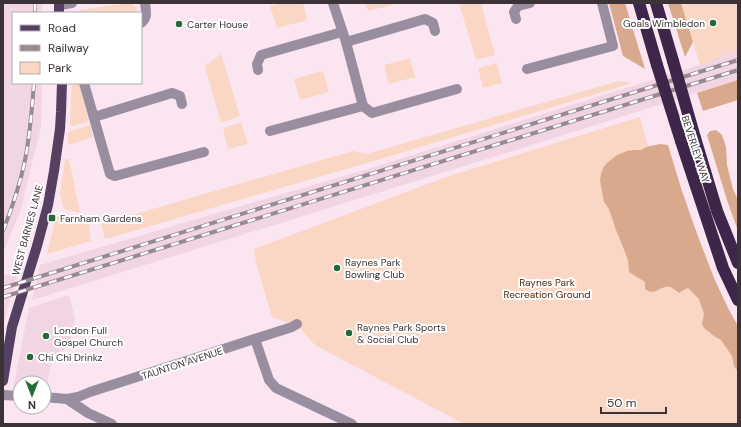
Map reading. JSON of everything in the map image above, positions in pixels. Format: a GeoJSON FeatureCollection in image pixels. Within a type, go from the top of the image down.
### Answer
{"type":"FeatureCollection","features":[{"type":"Feature","properties":{"kind":"highway","name":"BEVERLEY WAY"},"geometry":{"type":"LineString","coordinates":[[639,3],[681,141],[723,268],[738,300]]}},
{"type":"Feature","properties":{"kind":"highway","name":"BEVERLEY WAY"},"geometry":{"type":"LineString","coordinates":[[656,3],[718,211],[738,263]]}},
{"type":"Feature","properties":{"kind":"main road","name":"WEST BARNES LANE"},"geometry":{"type":"LineString","coordinates":[[3,380],[12,327],[48,205],[60,129],[62,84]]}},
{"type":"Feature","properties":{"kind":"street"},"geometry":{"type":"LineString","coordinates":[[59,7],[72,3]]}},
{"type":"Feature","properties":{"kind":"street"},"geometry":{"type":"LineString","coordinates":[[142,22],[146,17],[145,3]]}},
{"type":"Feature","properties":{"kind":"street"},"geometry":{"type":"LineString","coordinates":[[333,3],[346,42],[363,106],[372,113],[457,89]]}},
{"type":"Feature","properties":{"kind":"street"},"geometry":{"type":"LineString","coordinates":[[516,19],[514,12],[518,6],[530,3]]}},
{"type":"Feature","properties":{"kind":"street"},"geometry":{"type":"LineString","coordinates":[[527,69],[613,46],[602,3]]}},
{"type":"Feature","properties":{"kind":"street"},"geometry":{"type":"LineString","coordinates":[[346,42],[425,19],[433,23],[435,31]]}},
{"type":"Feature","properties":{"kind":"street"},"geometry":{"type":"LineString","coordinates":[[258,70],[257,64],[261,55],[342,32]]}},
{"type":"Feature","properties":{"kind":"street"},"geometry":{"type":"LineString","coordinates":[[84,84],[110,174],[115,176],[204,152]]}},
{"type":"Feature","properties":{"kind":"street"},"geometry":{"type":"LineString","coordinates":[[94,117],[172,93],[180,96],[182,104]]}},
{"type":"Feature","properties":{"kind":"street"},"geometry":{"type":"LineString","coordinates":[[270,132],[363,106]]}},
{"type":"Feature","properties":{"kind":"street","name":"TAUNTON AVENUE"},"geometry":{"type":"LineString","coordinates":[[67,400],[292,327],[297,324]]}},
{"type":"Feature","properties":{"kind":"street"},"geometry":{"type":"LineString","coordinates":[[255,339],[269,380],[276,388],[352,424]]}},
{"type":"Feature","properties":{"kind":"street"},"geometry":{"type":"LineString","coordinates":[[52,398],[67,400],[88,413],[112,424]]}},
{"type":"Feature","properties":{"kind":"shaded area"},"geometry":{"type":"Polygon","coordinates":[[[3,3],[42,3],[42,12],[12,12],[12,84],[42,84],[41,127],[21,209],[3,253],[3,3]]]}},
{"type":"Feature","properties":{"kind":"shaded area"},"geometry":{"type":"Polygon","coordinates":[[[609,3],[625,3],[645,69],[623,56],[609,3]]]}},
{"type":"Feature","properties":{"kind":"shaded area"},"geometry":{"type":"Polygon","coordinates":[[[668,3],[681,3],[693,42],[685,57],[668,3]]]}},
{"type":"Feature","properties":{"kind":"shaded area"},"geometry":{"type":"Polygon","coordinates":[[[738,50],[738,80],[32,300],[40,265],[368,169],[712,61],[716,57],[738,50]]]}},
{"type":"Feature","properties":{"kind":"shaded area"},"geometry":{"type":"Polygon","coordinates":[[[738,80],[738,100],[703,111],[697,93],[738,80]]]}},
{"type":"Feature","properties":{"kind":"shaded area"},"geometry":{"type":"Polygon","coordinates":[[[716,130],[722,135],[726,147],[727,165],[733,189],[738,200],[738,231],[707,135],[710,131],[716,130]]]}},
{"type":"Feature","properties":{"kind":"shaded area"},"geometry":{"type":"Polygon","coordinates":[[[660,144],[668,145],[681,188],[714,278],[738,326],[738,372],[734,366],[732,356],[721,340],[704,328],[702,324],[704,314],[699,299],[688,288],[679,293],[670,287],[652,292],[645,289],[645,282],[629,272],[628,260],[609,209],[604,202],[600,181],[603,168],[607,163],[617,155],[627,151],[641,150],[646,147],[660,144]]]}},
{"type":"Feature","properties":{"kind":"shaded area"},"geometry":{"type":"Polygon","coordinates":[[[18,272],[8,307],[3,328],[3,276],[18,272]]]}},
{"type":"Feature","properties":{"kind":"shaded area"},"geometry":{"type":"Polygon","coordinates":[[[69,295],[75,319],[69,347],[52,356],[49,375],[16,375],[29,308],[69,295]]]}},
{"type":"Feature","properties":{"kind":"green space"},"geometry":{"type":"Polygon","coordinates":[[[129,3],[135,6],[137,12],[78,12],[80,10],[129,3]]]}},
{"type":"Feature","properties":{"kind":"green space"},"geometry":{"type":"Polygon","coordinates":[[[281,3],[303,3],[307,20],[277,28],[270,6],[281,3]]]}},
{"type":"Feature","properties":{"kind":"green space"},"geometry":{"type":"Polygon","coordinates":[[[365,3],[393,3],[393,5],[368,11],[365,3]]]}},
{"type":"Feature","properties":{"kind":"green space"},"geometry":{"type":"Polygon","coordinates":[[[459,3],[481,3],[495,55],[476,60],[459,3]]]}},
{"type":"Feature","properties":{"kind":"green space","name":"Goals Wimbledon"},"geometry":{"type":"Polygon","coordinates":[[[681,3],[738,3],[738,50],[716,57],[713,61],[700,65],[681,3]]]}},
{"type":"Feature","properties":{"kind":"green space"},"geometry":{"type":"Polygon","coordinates":[[[221,54],[240,116],[221,123],[205,66],[221,54]]]}},
{"type":"Feature","properties":{"kind":"green space"},"geometry":{"type":"Polygon","coordinates":[[[410,58],[415,77],[389,84],[384,65],[410,58]]]}},
{"type":"Feature","properties":{"kind":"green space"},"geometry":{"type":"Polygon","coordinates":[[[497,63],[502,83],[483,88],[478,68],[497,63]]]}},
{"type":"Feature","properties":{"kind":"green space"},"geometry":{"type":"Polygon","coordinates":[[[323,71],[329,92],[300,100],[294,79],[323,71]]]}},
{"type":"Feature","properties":{"kind":"green space"},"geometry":{"type":"Polygon","coordinates":[[[619,81],[633,83],[357,166],[105,239],[101,224],[353,151],[366,154],[619,81]]]}},
{"type":"Feature","properties":{"kind":"green space"},"geometry":{"type":"Polygon","coordinates":[[[72,84],[79,84],[89,120],[87,122],[72,126],[70,125],[72,84]]]}},
{"type":"Feature","properties":{"kind":"green space","name":"Raynes Park Recreation Ground"},"geometry":{"type":"Polygon","coordinates":[[[640,117],[674,240],[738,358],[738,424],[464,424],[315,345],[295,323],[285,322],[272,317],[256,263],[254,249],[446,177],[640,117]]]}},
{"type":"Feature","properties":{"kind":"green space"},"geometry":{"type":"Polygon","coordinates":[[[241,122],[248,144],[228,149],[223,128],[241,122]]]}},
{"type":"Feature","properties":{"kind":"green space"},"geometry":{"type":"Polygon","coordinates":[[[90,125],[93,137],[68,145],[68,133],[90,125]]]}},
{"type":"Feature","properties":{"kind":"green space"},"geometry":{"type":"Polygon","coordinates":[[[65,159],[69,159],[80,213],[64,209],[60,194],[65,159]]]}},
{"type":"Feature","properties":{"kind":"green space"},"geometry":{"type":"Polygon","coordinates":[[[65,213],[90,221],[89,229],[91,241],[47,254],[56,217],[65,213]]]}},
{"type":"Feature","properties":{"kind":"railway"},"geometry":{"type":"LineString","coordinates":[[35,3],[35,12]]}},
{"type":"Feature","properties":{"kind":"railway"},"geometry":{"type":"LineString","coordinates":[[3,288],[738,60]]}},
{"type":"Feature","properties":{"kind":"railway"},"geometry":{"type":"LineString","coordinates":[[3,297],[738,70]]}},
{"type":"Feature","properties":{"kind":"railway"},"geometry":{"type":"LineString","coordinates":[[3,231],[16,196],[25,160],[30,132],[34,84]]}},
{"type":"Feature","properties":{"kind":"place","name":"Goals Wimbledon"},"geometry":{"type":"Point","coordinates":[713,23]}},
{"type":"Feature","properties":{"kind":"place","name":"Carter House"},"geometry":{"type":"Point","coordinates":[179,24]}},
{"type":"Feature","properties":{"kind":"place","name":"Farnham Gardens"},"geometry":{"type":"Point","coordinates":[52,218]}},
{"type":"Feature","properties":{"kind":"place","name":"Raynes Park Bowling Club"},"geometry":{"type":"Point","coordinates":[337,268]}},
{"type":"Feature","properties":{"kind":"place","name":"Raynes Park Sports & Social Club"},"geometry":{"type":"Point","coordinates":[349,333]}},
{"type":"Feature","properties":{"kind":"place","name":"London Full Gospel Church"},"geometry":{"type":"Point","coordinates":[46,336]}},
{"type":"Feature","properties":{"kind":"place","name":"Chi Chi Drinkz"},"geometry":{"type":"Point","coordinates":[30,357]}}]}
